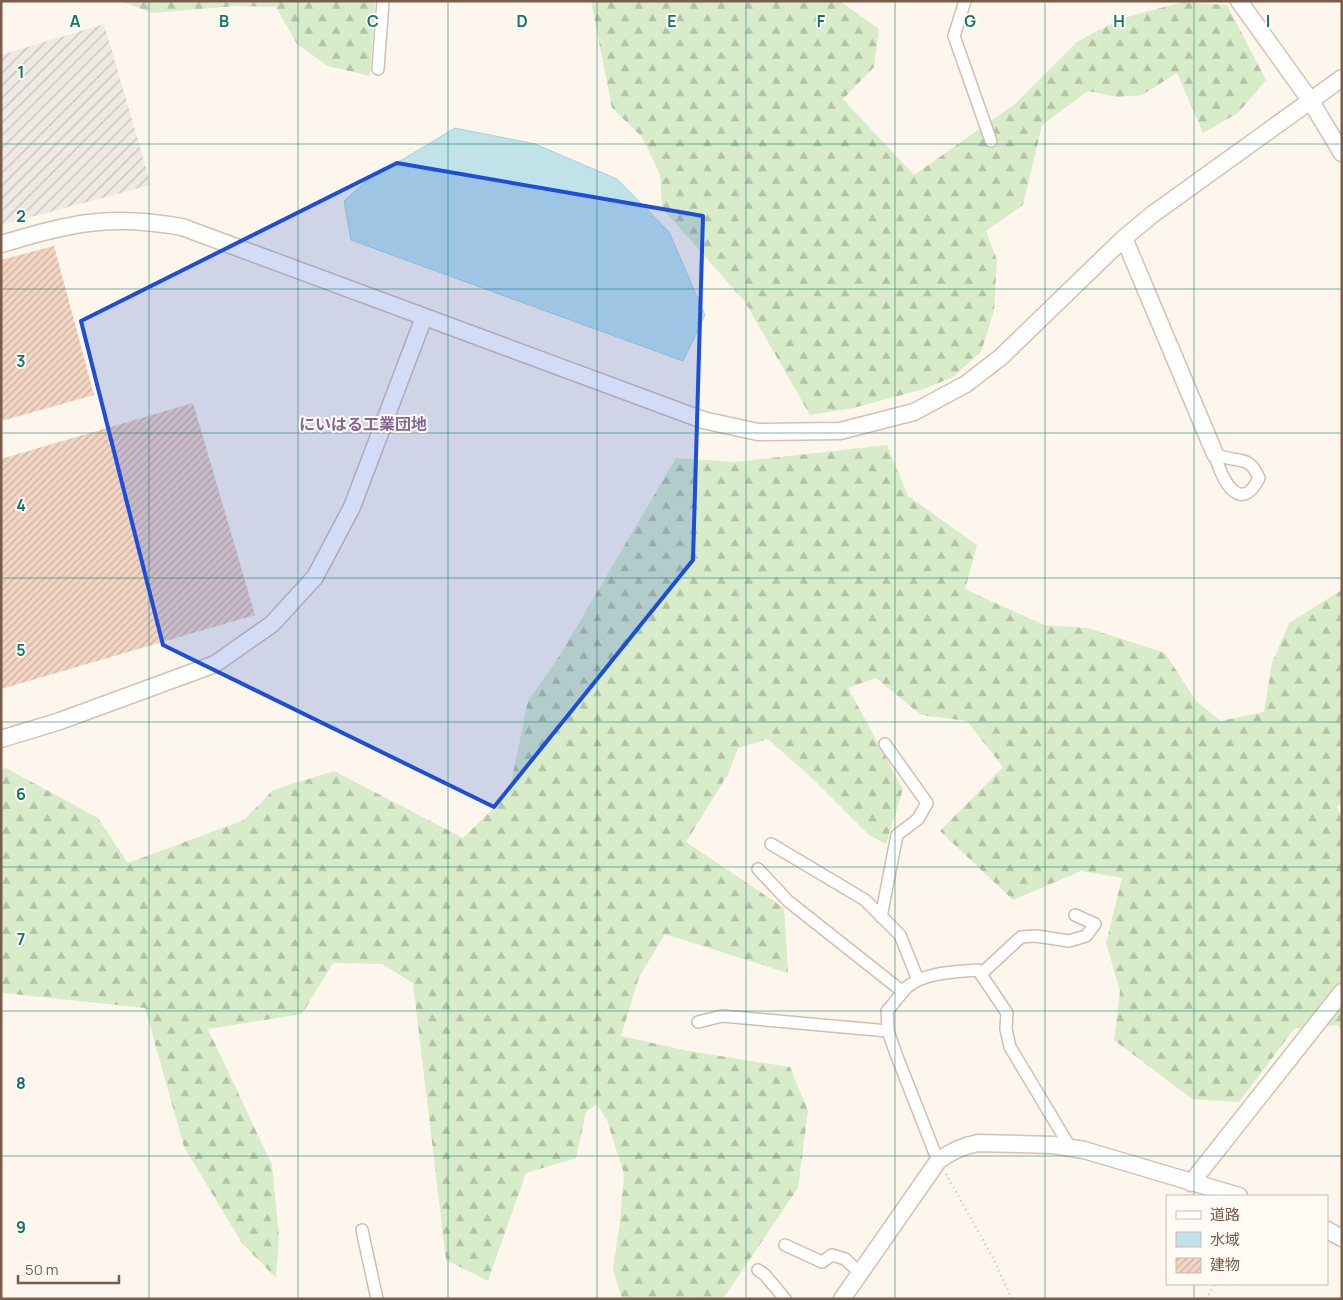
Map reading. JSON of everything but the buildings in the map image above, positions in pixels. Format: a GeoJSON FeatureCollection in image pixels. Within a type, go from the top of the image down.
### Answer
{"type":"FeatureCollection","features":[{"type":"Feature","properties":{"kind":"street"},"geometry":{"type":"LineString","coordinates":[[378,69],[383,1]]}},
{"type":"Feature","properties":{"kind":"street"},"geometry":{"type":"LineString","coordinates":[[965,1],[954,36],[991,141]]}},
{"type":"Feature","properties":{"kind":"street"},"geometry":{"type":"LineString","coordinates":[[1239,1],[1310,100],[1342,153]]}},
{"type":"Feature","properties":{"kind":"street"},"geometry":{"type":"LineString","coordinates":[[1,244],[64,226],[87,222],[140,220],[182,227],[703,420],[758,432],[840,431],[914,412],[966,384],[1001,357],[1124,238],[1153,214],[1342,78]]}},
{"type":"Feature","properties":{"kind":"street"},"geometry":{"type":"LineString","coordinates":[[1124,238],[1215,454]]}},
{"type":"Feature","properties":{"kind":"street"},"geometry":{"type":"LineString","coordinates":[[1,738],[60,721],[215,664],[272,624],[315,576],[352,507],[424,317]]}},
{"type":"Feature","properties":{"kind":"street"},"geometry":{"type":"LineString","coordinates":[[882,916],[897,835],[918,819],[927,803],[885,744]]}},
{"type":"Feature","properties":{"kind":"street"},"geometry":{"type":"LineString","coordinates":[[771,844],[865,900],[900,935],[918,980]]}},
{"type":"Feature","properties":{"kind":"street"},"geometry":{"type":"LineString","coordinates":[[758,869],[788,901],[903,992]]}},
{"type":"Feature","properties":{"kind":"street"},"geometry":{"type":"LineString","coordinates":[[981,974],[1021,937],[1036,936],[1069,941],[1086,936],[1095,924],[1075,916]]}},
{"type":"Feature","properties":{"kind":"street"},"geometry":{"type":"LineString","coordinates":[[938,1161],[888,1031],[887,1011],[903,992],[918,980],[961,971],[978,970],[1007,1013],[1006,1029],[1010,1047],[1070,1147]]}},
{"type":"Feature","properties":{"kind":"street"},"geometry":{"type":"LineString","coordinates":[[1191,1183],[1342,992]]}},
{"type":"Feature","properties":{"kind":"street"},"geometry":{"type":"LineString","coordinates":[[698,1022],[722,1016],[888,1031]]}},
{"type":"Feature","properties":{"kind":"street"},"geometry":{"type":"LineString","coordinates":[[842,1299],[938,1161],[956,1149],[978,1143],[1070,1147],[1235,1195]]}},
{"type":"Feature","properties":{"kind":"street"},"geometry":{"type":"LineString","coordinates":[[362,1230],[376,1299]]}},
{"type":"Feature","properties":{"kind":"street"},"geometry":{"type":"LineString","coordinates":[[1328,1231],[1342,1238]]}},
{"type":"Feature","properties":{"kind":"street"},"geometry":{"type":"LineString","coordinates":[[785,1245],[822,1262],[832,1255],[840,1256],[861,1274]]}},
{"type":"Feature","properties":{"kind":"street"},"geometry":{"type":"LineString","coordinates":[[758,1270],[765,1275],[785,1299]]}},
{"type":"Feature","properties":{"kind":"path"},"geometry":{"type":"LineString","coordinates":[[938,1161],[993,1258],[1012,1299]]}},
{"type":"Feature","properties":{"kind":"path"},"geometry":{"type":"LineString","coordinates":[[1206,1299],[1214,1285]]}},
{"type":"Feature","properties":{"kind":"highlighted area"},"geometry":{"type":"Polygon","coordinates":[[[397,163],[703,216],[693,560],[494,807],[163,645],[81,321],[397,163]]]}},
{"type":"Feature","properties":{"kind":"shaded area"},"geometry":{"type":"Polygon","coordinates":[[[104,24],[151,185],[1,225],[1,55],[104,24]]]}},
{"type":"Feature","properties":{"kind":"green space"},"geometry":{"type":"Polygon","coordinates":[[[121,1],[375,1],[370,76],[328,66],[297,44],[276,7],[236,6],[152,13],[121,1]]]}},
{"type":"Feature","properties":{"kind":"green space"},"geometry":{"type":"Polygon","coordinates":[[[591,1],[840,1],[879,29],[874,67],[843,99],[914,175],[1015,104],[1077,42],[1120,19],[1183,2],[1227,5],[1266,80],[1238,113],[1203,133],[1177,73],[1142,95],[1118,97],[1088,91],[1042,125],[1023,205],[986,231],[997,260],[994,311],[981,352],[953,377],[924,389],[853,408],[810,415],[745,302],[662,208],[660,175],[642,137],[612,108],[591,1]]]}},
{"type":"Feature","properties":{"kind":"green space"},"geometry":{"type":"Polygon","coordinates":[[[887,445],[908,496],[977,545],[965,589],[1044,625],[1088,628],[1165,653],[1196,701],[1221,721],[1264,712],[1272,663],[1289,623],[1342,590],[1342,804],[1337,806],[1342,820],[1342,1035],[1338,1025],[1295,1028],[1239,1102],[1192,1099],[1114,1040],[1120,991],[1106,943],[1122,878],[1081,871],[1013,900],[940,831],[1003,767],[967,721],[921,715],[876,678],[848,688],[903,789],[886,844],[869,835],[815,781],[768,739],[738,748],[728,774],[686,842],[784,908],[788,973],[665,934],[639,977],[621,1036],[689,1051],[790,1067],[808,1111],[798,1188],[723,1299],[622,1299],[613,1269],[624,1174],[607,1120],[597,1104],[586,1112],[576,1158],[526,1173],[488,1281],[446,1260],[413,983],[382,964],[333,963],[302,1014],[208,1029],[272,1165],[279,1236],[276,1278],[242,1243],[184,1147],[145,1008],[3,993],[1,995],[1,769],[6,768],[98,818],[128,863],[244,820],[273,790],[334,771],[463,838],[509,793],[528,701],[560,655],[676,458],[734,462],[887,445]]]}},
{"type":"Feature","properties":{"kind":"water"},"geometry":{"type":"Polygon","coordinates":[[[455,128],[535,144],[617,179],[669,232],[705,315],[683,361],[351,240],[344,201],[365,182],[455,128]]]}},
{"type":"Feature","properties":{"kind":"district","name":"にいはる工業団地"},"geometry":{"type":"Point","coordinates":[363,424]}}]}
